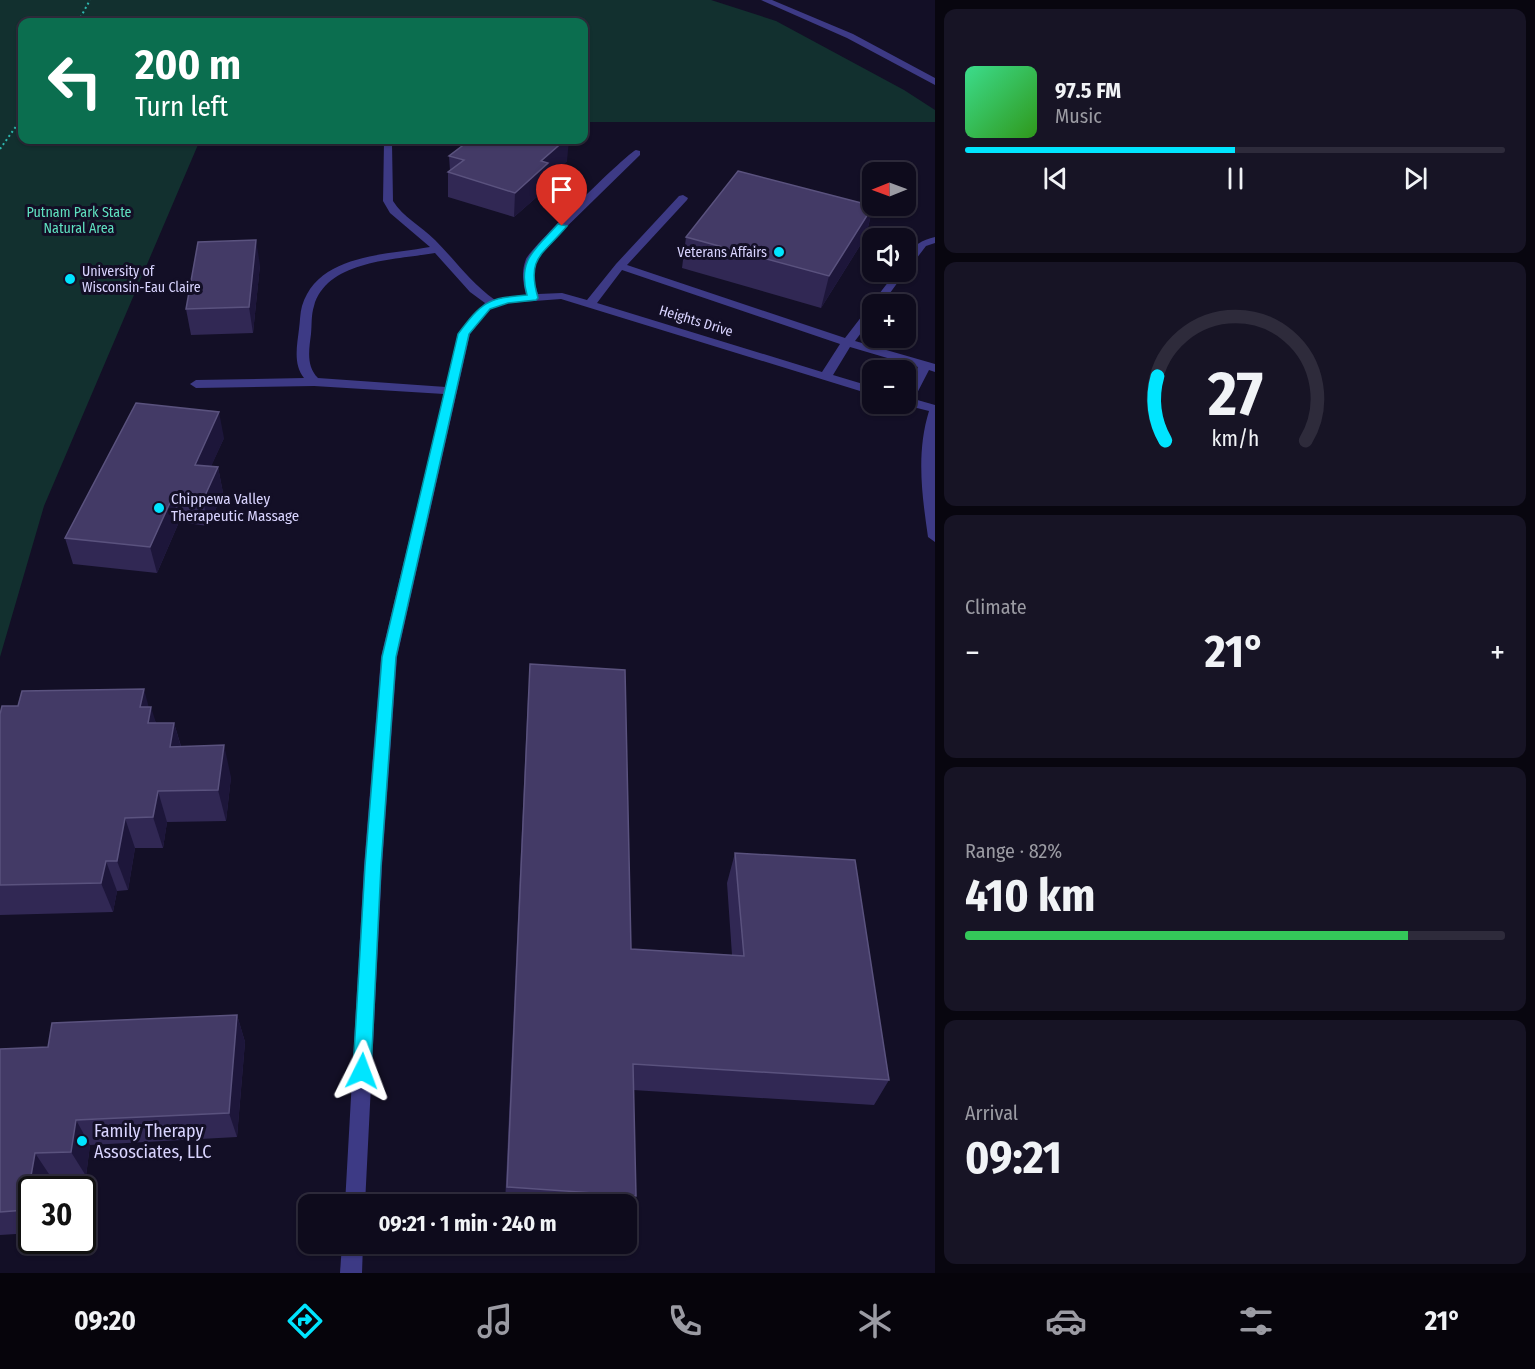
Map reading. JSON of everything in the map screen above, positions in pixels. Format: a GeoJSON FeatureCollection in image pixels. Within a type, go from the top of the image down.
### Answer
{"type":"FeatureCollection","features":[{"type":"Feature","properties":{"kind":"street"},"geometry":{"type":"LineString","coordinates":[[765,0],[850,36],[935,82]]}},
{"type":"Feature","properties":{"kind":"street"},"geometry":{"type":"LineString","coordinates":[[387,144],[388,201],[394,211],[437,249],[474,290],[500,302]]}},
{"type":"Feature","properties":{"kind":"street"},"geometry":{"type":"LineString","coordinates":[[533,298],[527,278],[532,258],[547,240],[636,153]]}},
{"type":"Feature","properties":{"kind":"street"},"geometry":{"type":"LineString","coordinates":[[589,304],[682,198]]}},
{"type":"Feature","properties":{"kind":"street"},"geometry":{"type":"LineString","coordinates":[[916,252],[922,244],[935,240]]}},
{"type":"Feature","properties":{"kind":"street"},"geometry":{"type":"LineString","coordinates":[[314,382],[307,374],[302,356],[308,306],[318,288],[330,274],[350,265],[437,249]]}},
{"type":"Feature","properties":{"kind":"street"},"geometry":{"type":"LineString","coordinates":[[620,266],[848,343],[930,366],[916,387]]}},
{"type":"Feature","properties":{"kind":"street"},"geometry":{"type":"LineString","coordinates":[[884,294],[893,282]]}},
{"type":"Feature","properties":{"kind":"street","name":"Heights Drive"},"geometry":{"type":"LineString","coordinates":[[500,302],[562,296],[862,387]]}},
{"type":"Feature","properties":{"kind":"street"},"geometry":{"type":"LineString","coordinates":[[356,1194],[373,866],[389,657],[464,334],[486,306],[500,302]]}},
{"type":"Feature","properties":{"kind":"street"},"geometry":{"type":"LineString","coordinates":[[826,376],[862,324]]}},
{"type":"Feature","properties":{"kind":"street"},"geometry":{"type":"LineString","coordinates":[[196,384],[314,382],[451,391]]}},
{"type":"Feature","properties":{"kind":"street"},"geometry":{"type":"LineString","coordinates":[[916,404],[935,411],[930,430],[926,469],[935,537]]}},
{"type":"Feature","properties":{"kind":"street"},"geometry":{"type":"LineString","coordinates":[[351,1273],[352,1254]]}},
{"type":"Feature","properties":{"kind":"path"},"geometry":{"type":"LineString","coordinates":[[80,18],[90,0]]}},
{"type":"Feature","properties":{"kind":"path"},"geometry":{"type":"LineString","coordinates":[[0,149],[18,124]]}},
{"type":"Feature","properties":{"kind":"green space","name":"Putnam Park State Natural Area"},"geometry":{"type":"Polygon","coordinates":[[[0,0],[711,0],[776,21],[904,90],[935,110],[935,122],[588,122],[588,18],[18,18],[18,144],[198,144],[44,506],[0,657],[0,0]]]}},
{"type":"Feature","properties":{"kind":"building"},"geometry":{"type":"Polygon","coordinates":[[[465,144],[560,144],[541,161],[548,163],[515,193],[448,172],[464,160],[449,156],[465,144]]]}},
{"type":"Feature","properties":{"kind":"building"},"geometry":{"type":"Polygon","coordinates":[[[738,171],[862,203],[862,216],[867,216],[829,276],[686,237],[738,171]]]}},
{"type":"Feature","properties":{"kind":"building"},"geometry":{"type":"Polygon","coordinates":[[[256,240],[249,307],[186,309],[198,242],[256,240]]]}},
{"type":"Feature","properties":{"kind":"building","name":"Chippewa Valley Therapeutic Massage"},"geometry":{"type":"Polygon","coordinates":[[[136,403],[219,412],[195,465],[218,467],[203,500],[173,496],[150,547],[65,538],[136,403]]]}},
{"type":"Feature","properties":{"kind":"building"},"geometry":{"type":"Polygon","coordinates":[[[530,664],[625,670],[631,949],[744,956],[735,853],[855,860],[889,1080],[633,1064],[636,1194],[507,1187],[530,664]]]}},
{"type":"Feature","properties":{"kind":"building"},"geometry":{"type":"Polygon","coordinates":[[[144,689],[140,707],[151,707],[148,723],[174,723],[170,747],[224,745],[218,790],[158,791],[153,817],[125,818],[117,861],[106,861],[101,883],[0,885],[0,714],[2,706],[18,706],[22,691],[144,689]]]}},
{"type":"Feature","properties":{"kind":"building","name":"Family Therapy Assosciates, LLC"},"geometry":{"type":"Polygon","coordinates":[[[237,1015],[229,1113],[76,1120],[71,1152],[35,1153],[31,1176],[18,1176],[18,1211],[0,1212],[0,1049],[48,1047],[52,1023],[237,1015]]]}},
{"type":"Feature","properties":{"kind":"place","name":"Veterans Affairs"},"geometry":{"type":"Point","coordinates":[779,252]}},
{"type":"Feature","properties":{"kind":"place","name":"University of Wisconsin-Eau Claire"},"geometry":{"type":"Point","coordinates":[70,279]}},
{"type":"Feature","properties":{"kind":"place","name":"Chippewa Valley Therapeutic Massage"},"geometry":{"type":"Point","coordinates":[159,508]}},
{"type":"Feature","properties":{"kind":"place","name":"Family Therapy Assosciates, LLC"},"geometry":{"type":"Point","coordinates":[82,1141]}},
{"type":"Feature","properties":{"kind":"route"},"geometry":{"type":"LineString","coordinates":[[362,1071],[373,866],[389,657],[464,334],[486,306],[507,300],[533,298],[527,278],[532,258],[562,226]]}}]}
